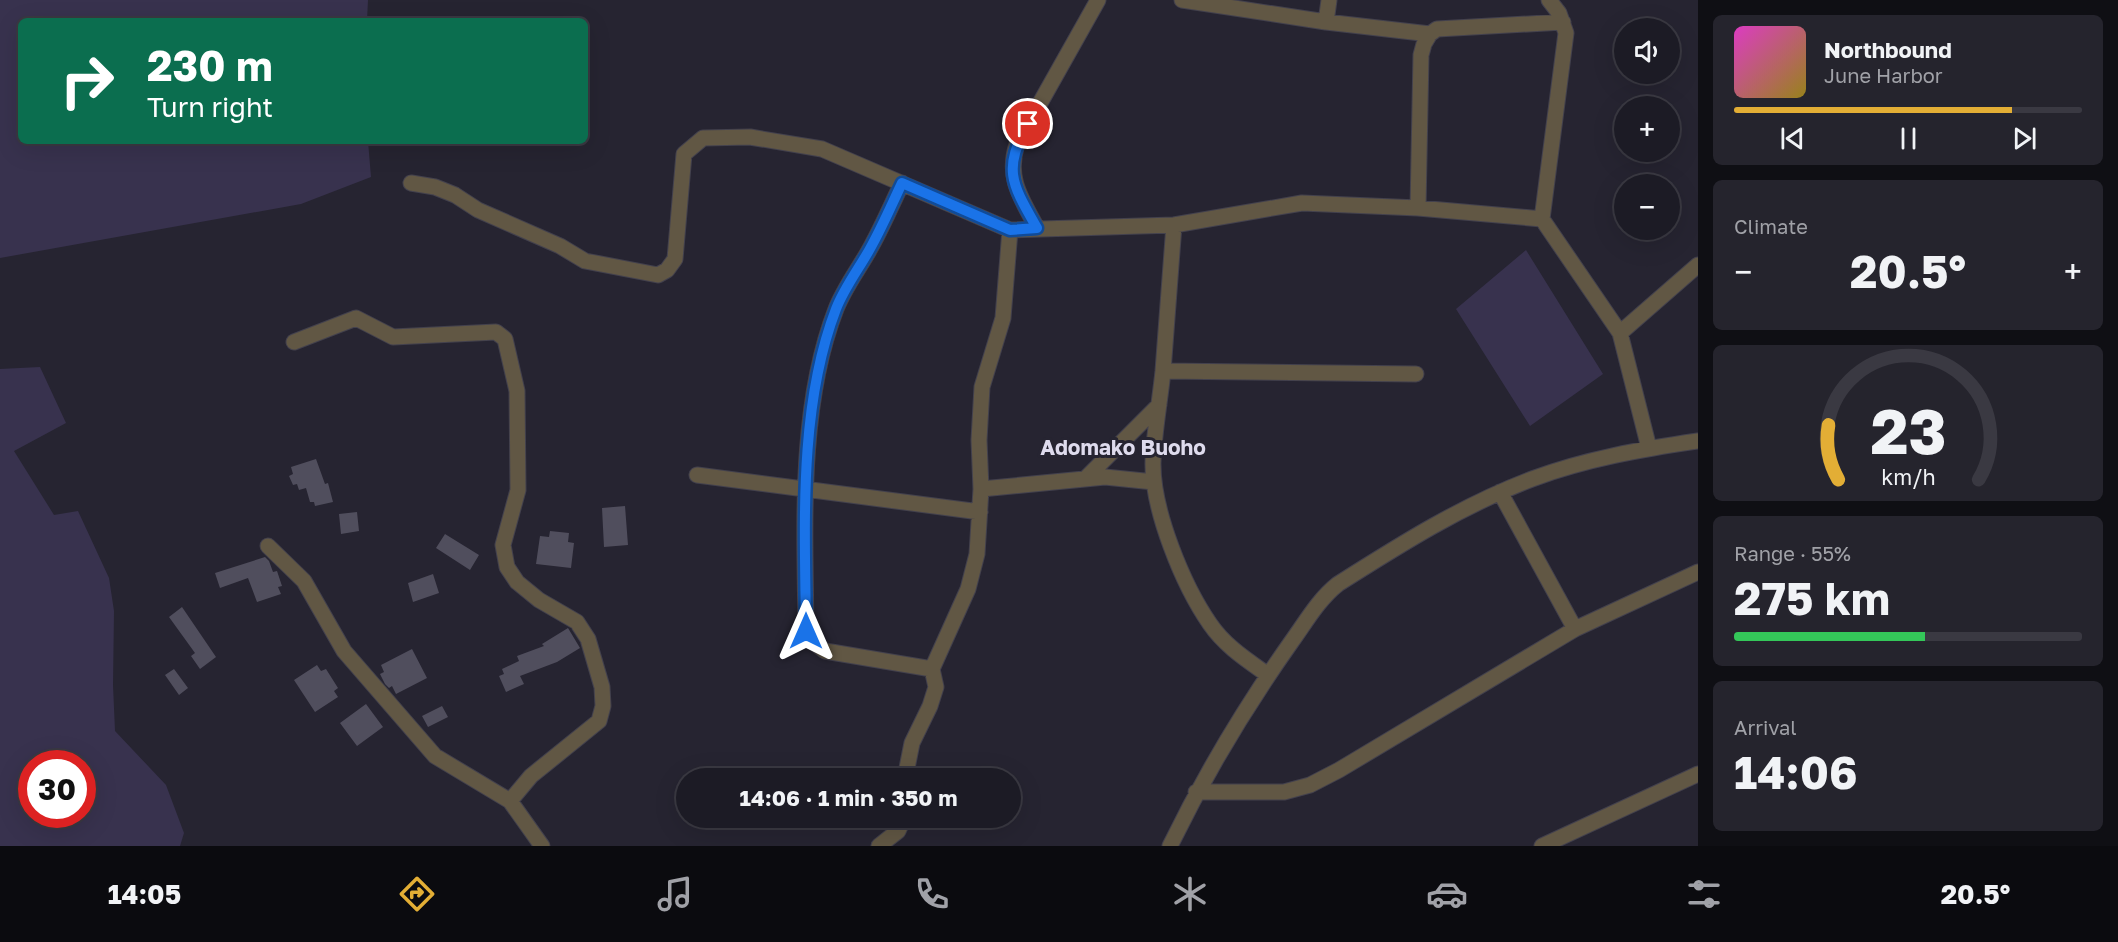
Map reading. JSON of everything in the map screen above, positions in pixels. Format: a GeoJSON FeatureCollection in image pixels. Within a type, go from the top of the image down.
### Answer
{"type":"FeatureCollection","features":[{"type":"Feature","properties":{"kind":"street"},"geometry":{"type":"LineString","coordinates":[[1037,228],[1013,181],[1012,161],[1017,144],[1098,0]]}},
{"type":"Feature","properties":{"kind":"street"},"geometry":{"type":"LineString","coordinates":[[1182,0],[1326,22],[1430,34]]}},
{"type":"Feature","properties":{"kind":"street"},"geometry":{"type":"LineString","coordinates":[[1326,22],[1329,0]]}},
{"type":"Feature","properties":{"kind":"street"},"geometry":{"type":"LineString","coordinates":[[1549,0],[1563,22],[1566,33],[1542,219],[1620,333],[1649,448]]}},
{"type":"Feature","properties":{"kind":"street"},"geometry":{"type":"LineString","coordinates":[[1418,208],[1421,55],[1430,34],[1437,29],[1563,22]]}},
{"type":"Feature","properties":{"kind":"street"},"geometry":{"type":"LineString","coordinates":[[411,183],[435,187],[455,195],[478,210],[560,246],[585,261],[658,275],[667,270],[675,259],[684,154],[703,138],[750,137],[822,149],[1010,230],[1174,225],[1302,203],[1418,208],[1542,219]]}},
{"type":"Feature","properties":{"kind":"street"},"geometry":{"type":"LineString","coordinates":[[902,183],[872,245],[837,307],[823,353],[813,411],[805,488],[806,631],[812,641],[825,651],[932,669]]}},
{"type":"Feature","properties":{"kind":"street"},"geometry":{"type":"LineString","coordinates":[[1174,225],[1163,372],[1153,461],[1154,482],[1163,526],[1210,625],[1230,647],[1268,675]]}},
{"type":"Feature","properties":{"kind":"street"},"geometry":{"type":"LineString","coordinates":[[907,768],[912,743],[930,706],[936,687],[932,669],[968,589],[977,554],[981,489],[979,440],[982,387],[1003,318],[1010,230]]}},
{"type":"Feature","properties":{"kind":"street"},"geometry":{"type":"LineString","coordinates":[[1620,333],[1698,265]]}},
{"type":"Feature","properties":{"kind":"street"},"geometry":{"type":"LineString","coordinates":[[294,342],[356,318],[393,337],[496,332],[505,339],[517,391],[518,490],[503,545],[507,567],[518,582],[539,600],[577,622],[588,639],[602,687],[603,706],[599,721],[531,776],[510,801]]}},
{"type":"Feature","properties":{"kind":"street"},"geometry":{"type":"LineString","coordinates":[[1163,372],[1416,374]]}},
{"type":"Feature","properties":{"kind":"street"},"geometry":{"type":"LineString","coordinates":[[1086,479],[1159,405]]}},
{"type":"Feature","properties":{"kind":"street"},"geometry":{"type":"LineString","coordinates":[[1170,846],[1196,792],[1268,675],[1324,595],[1438,522],[1534,478],[1649,448],[1698,441]]}},
{"type":"Feature","properties":{"kind":"street"},"geometry":{"type":"LineString","coordinates":[[697,475],[980,512]]}},
{"type":"Feature","properties":{"kind":"street"},"geometry":{"type":"LineString","coordinates":[[981,489],[1105,477],[1154,482]]}},
{"type":"Feature","properties":{"kind":"street"},"geometry":{"type":"LineString","coordinates":[[1500,492],[1575,629]]}},
{"type":"Feature","properties":{"kind":"street"},"geometry":{"type":"LineString","coordinates":[[268,546],[304,580],[345,651],[435,756],[510,801],[542,846]]}},
{"type":"Feature","properties":{"kind":"street"},"geometry":{"type":"LineString","coordinates":[[1196,792],[1284,792],[1310,785],[1575,629],[1698,572]]}},
{"type":"Feature","properties":{"kind":"street"},"geometry":{"type":"LineString","coordinates":[[1542,846],[1698,774]]}},
{"type":"Feature","properties":{"kind":"street"},"geometry":{"type":"LineString","coordinates":[[879,846],[899,828]]}},
{"type":"Feature","properties":{"kind":"shaded area"},"geometry":{"type":"Polygon","coordinates":[[[0,0],[368,0],[367,18],[18,18],[18,144],[368,144],[371,177],[301,204],[0,258],[0,0]]]}},
{"type":"Feature","properties":{"kind":"shaded area"},"geometry":{"type":"Polygon","coordinates":[[[1526,250],[1603,374],[1530,426],[1456,309],[1526,250]]]}},
{"type":"Feature","properties":{"kind":"shaded area"},"geometry":{"type":"Polygon","coordinates":[[[40,367],[66,423],[14,451],[54,515],[78,511],[109,578],[114,611],[115,731],[166,785],[184,833],[180,846],[0,846],[0,369],[40,367]]]}},
{"type":"Feature","properties":{"kind":"building"},"geometry":{"type":"Polygon","coordinates":[[[316,459],[325,484],[328,483],[333,502],[315,506],[314,502],[310,502],[306,488],[299,490],[297,484],[293,485],[289,476],[293,474],[291,467],[316,459]]]}},
{"type":"Feature","properties":{"kind":"building"},"geometry":{"type":"Polygon","coordinates":[[[625,506],[628,545],[604,547],[602,508],[625,506]]]}},
{"type":"Feature","properties":{"kind":"building"},"geometry":{"type":"Polygon","coordinates":[[[357,512],[359,531],[341,534],[339,514],[357,512]]]}},
{"type":"Feature","properties":{"kind":"building"},"geometry":{"type":"Polygon","coordinates":[[[550,531],[569,533],[568,542],[574,543],[571,568],[536,564],[540,536],[549,537],[550,531]]]}},
{"type":"Feature","properties":{"kind":"building"},"geometry":{"type":"Polygon","coordinates":[[[445,534],[479,555],[470,570],[436,548],[445,534]]]}},
{"type":"Feature","properties":{"kind":"building"},"geometry":{"type":"Polygon","coordinates":[[[265,557],[273,572],[277,571],[282,586],[278,587],[281,594],[257,602],[248,578],[220,588],[215,573],[265,557]]]}},
{"type":"Feature","properties":{"kind":"building"},"geometry":{"type":"Polygon","coordinates":[[[433,574],[439,593],[413,602],[408,583],[433,574]]]}},
{"type":"Feature","properties":{"kind":"building"},"geometry":{"type":"Polygon","coordinates":[[[182,607],[216,657],[200,669],[191,656],[195,653],[169,617],[182,607]]]}},
{"type":"Feature","properties":{"kind":"building"},"geometry":{"type":"Polygon","coordinates":[[[568,628],[580,648],[557,662],[520,676],[524,684],[506,692],[499,676],[504,674],[502,669],[519,661],[517,656],[544,646],[542,644],[568,628]]]}},
{"type":"Feature","properties":{"kind":"building"},"geometry":{"type":"Polygon","coordinates":[[[412,649],[427,678],[396,694],[392,686],[389,688],[385,684],[380,674],[384,672],[381,665],[412,649]]]}},
{"type":"Feature","properties":{"kind":"building"},"geometry":{"type":"Polygon","coordinates":[[[317,665],[321,671],[326,669],[338,688],[334,691],[338,697],[315,712],[294,680],[317,665]]]}},
{"type":"Feature","properties":{"kind":"building"},"geometry":{"type":"Polygon","coordinates":[[[174,669],[188,688],[179,695],[165,675],[174,669]]]}},
{"type":"Feature","properties":{"kind":"building"},"geometry":{"type":"Polygon","coordinates":[[[366,704],[383,727],[357,746],[340,723],[366,704]]]}},
{"type":"Feature","properties":{"kind":"building"},"geometry":{"type":"Polygon","coordinates":[[[442,706],[448,717],[428,727],[422,716],[442,706]]]}},
{"type":"Feature","properties":{"kind":"district","name":"Adomako Buoho"},"geometry":{"type":"Point","coordinates":[1123,448]}},
{"type":"Feature","properties":{"kind":"route"},"geometry":{"type":"LineString","coordinates":[[806,631],[805,488],[813,411],[823,353],[837,307],[872,245],[902,183],[1010,230],[1037,228],[1013,181],[1012,161],[1017,144],[1028,124]]}}]}
